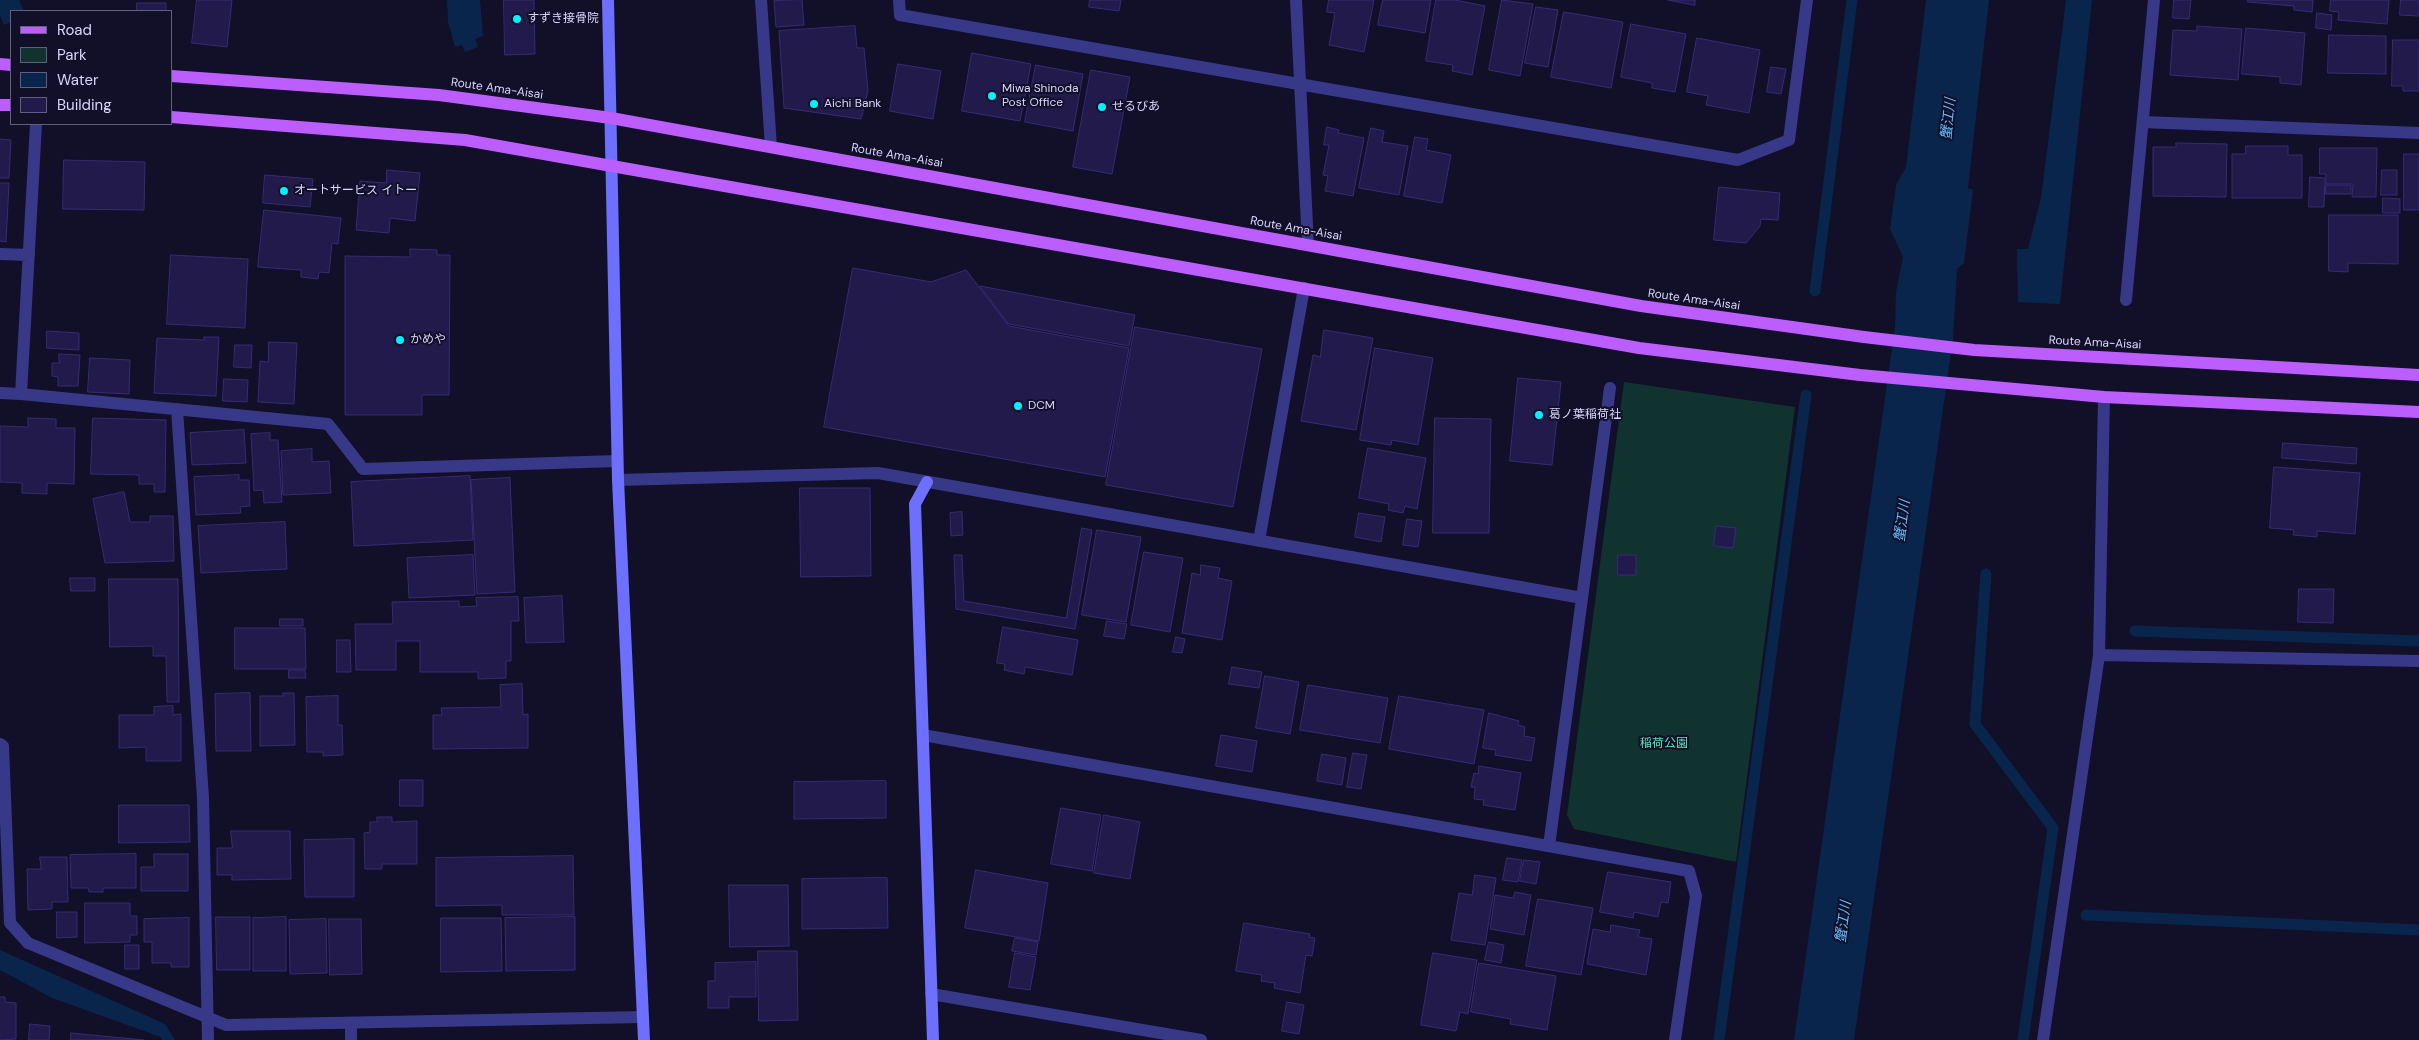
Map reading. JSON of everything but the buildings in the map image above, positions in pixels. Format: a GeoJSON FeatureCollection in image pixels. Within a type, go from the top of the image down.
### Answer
{"type":"FeatureCollection","features":[{"type":"Feature","properties":{"kind":"main road","name":"Route Ama-Aisai"},"geometry":{"type":"LineString","coordinates":[[172,76],[439,95],[611,118],[1642,306],[1864,337],[1974,350],[2419,375]]}},
{"type":"Feature","properties":{"kind":"main road"},"geometry":{"type":"LineString","coordinates":[[172,117],[465,140],[1638,348],[1968,386],[2104,397],[2419,412]]}},
{"type":"Feature","properties":{"kind":"street"},"geometry":{"type":"LineString","coordinates":[[608,0],[617,461],[644,1040]]}},
{"type":"Feature","properties":{"kind":"street"},"geometry":{"type":"LineString","coordinates":[[760,0],[771,147]]}},
{"type":"Feature","properties":{"kind":"street"},"geometry":{"type":"LineString","coordinates":[[899,0],[900,15],[1738,160],[1789,140],[1806,0]]}},
{"type":"Feature","properties":{"kind":"street"},"geometry":{"type":"LineString","coordinates":[[1296,0],[1308,245]]}},
{"type":"Feature","properties":{"kind":"street"},"geometry":{"type":"LineString","coordinates":[[2126,300],[2154,0]]}},
{"type":"Feature","properties":{"kind":"street"},"geometry":{"type":"LineString","coordinates":[[2144,122],[2419,133]]}},
{"type":"Feature","properties":{"kind":"street"},"geometry":{"type":"LineString","coordinates":[[21,394],[36,125]]}},
{"type":"Feature","properties":{"kind":"street"},"geometry":{"type":"LineString","coordinates":[[0,254],[29,255]]}},
{"type":"Feature","properties":{"kind":"street"},"geometry":{"type":"LineString","coordinates":[[1259,541],[1304,288]]}},
{"type":"Feature","properties":{"kind":"street"},"geometry":{"type":"LineString","coordinates":[[1548,846],[1610,388]]}},
{"type":"Feature","properties":{"kind":"street"},"geometry":{"type":"LineString","coordinates":[[0,393],[328,424],[363,469],[617,461]]}},
{"type":"Feature","properties":{"kind":"street"},"geometry":{"type":"LineString","coordinates":[[2043,1040],[2099,655],[2104,397]]}},
{"type":"Feature","properties":{"kind":"street"},"geometry":{"type":"LineString","coordinates":[[177,409],[203,798],[208,1040]]}},
{"type":"Feature","properties":{"kind":"street"},"geometry":{"type":"LineString","coordinates":[[618,480],[878,473],[1582,598]]}},
{"type":"Feature","properties":{"kind":"street"},"geometry":{"type":"LineString","coordinates":[[926,482],[915,504],[933,1040]]}},
{"type":"Feature","properties":{"kind":"street"},"geometry":{"type":"LineString","coordinates":[[2099,655],[2419,660]]}},
{"type":"Feature","properties":{"kind":"street"},"geometry":{"type":"LineString","coordinates":[[923,735],[1689,871],[1696,896],[1675,1040]]}},
{"type":"Feature","properties":{"kind":"street"},"geometry":{"type":"LineString","coordinates":[[0,744],[3,746],[10,923],[28,944],[226,1025],[643,1017]]}},
{"type":"Feature","properties":{"kind":"street"},"geometry":{"type":"LineString","coordinates":[[932,994],[1201,1040]]}},
{"type":"Feature","properties":{"kind":"street"},"geometry":{"type":"LineString","coordinates":[[351,1022],[351,1040]]}},
{"type":"Feature","properties":{"kind":"green space","name":"稲荷公園"},"geometry":{"type":"Polygon","coordinates":[[[1624,382],[1795,407],[1736,862],[1574,829],[1567,815],[1624,382]]]}},
{"type":"Feature","properties":{"kind":"water"},"geometry":{"type":"Polygon","coordinates":[[[0,0],[19,0],[24,10],[10,10],[10,22],[4,25],[0,15],[0,0]]]}},
{"type":"Feature","properties":{"kind":"water"},"geometry":{"type":"Polygon","coordinates":[[[447,0],[480,0],[483,36],[475,39],[478,47],[465,52],[462,45],[455,47],[448,22],[447,0]]]}},
{"type":"Feature","properties":{"kind":"water","name":"蟹江川"},"geometry":{"type":"Polygon","coordinates":[[[1926,0],[1989,0],[1968,188],[1973,190],[1964,263],[1957,269],[1953,338],[1854,1040],[1794,1040],[1895,327],[1896,292],[1903,257],[1890,229],[1896,185],[1906,167],[1926,0]]]}},
{"type":"Feature","properties":{"kind":"water"},"geometry":{"type":"Polygon","coordinates":[[[2066,0],[2092,0],[2060,304],[2018,302],[2017,249],[2028,249],[2041,198],[2066,0]]]}},
{"type":"Feature","properties":{"kind":"water"},"geometry":{"type":"Polygon","coordinates":[[[0,950],[165,1024],[175,1040],[162,1040],[161,1037],[52,998],[0,970],[0,950]]]}},
{"type":"Feature","properties":{"kind":"waterway"},"geometry":{"type":"LineString","coordinates":[[1815,291],[1852,0]]}},
{"type":"Feature","properties":{"kind":"waterway"},"geometry":{"type":"LineString","coordinates":[[1719,1040],[1806,395]]}},
{"type":"Feature","properties":{"kind":"waterway"},"geometry":{"type":"LineString","coordinates":[[1986,574],[1975,724],[2053,828],[2023,1040]]}},
{"type":"Feature","properties":{"kind":"waterway"},"geometry":{"type":"LineString","coordinates":[[2135,631],[2419,641]]}},
{"type":"Feature","properties":{"kind":"waterway"},"geometry":{"type":"LineString","coordinates":[[2086,915],[2419,930]]}},
{"type":"Feature","properties":{"kind":"place","name":"すずき接骨院"},"geometry":{"type":"Point","coordinates":[517,19]}},
{"type":"Feature","properties":{"kind":"place","name":"Miwa Shinoda Post Office"},"geometry":{"type":"Point","coordinates":[992,96]}},
{"type":"Feature","properties":{"kind":"place","name":"Aichi Bank"},"geometry":{"type":"Point","coordinates":[814,104]}},
{"type":"Feature","properties":{"kind":"place","name":"せるびあ"},"geometry":{"type":"Point","coordinates":[1102,107]}},
{"type":"Feature","properties":{"kind":"place","name":"オートサービス イトー"},"geometry":{"type":"Point","coordinates":[284,191]}},
{"type":"Feature","properties":{"kind":"place","name":"かめや"},"geometry":{"type":"Point","coordinates":[400,340]}},
{"type":"Feature","properties":{"kind":"place","name":"DCM"},"geometry":{"type":"Point","coordinates":[1018,406]}},
{"type":"Feature","properties":{"kind":"place","name":"葛ノ葉稲荷社"},"geometry":{"type":"Point","coordinates":[1539,415]}}]}
